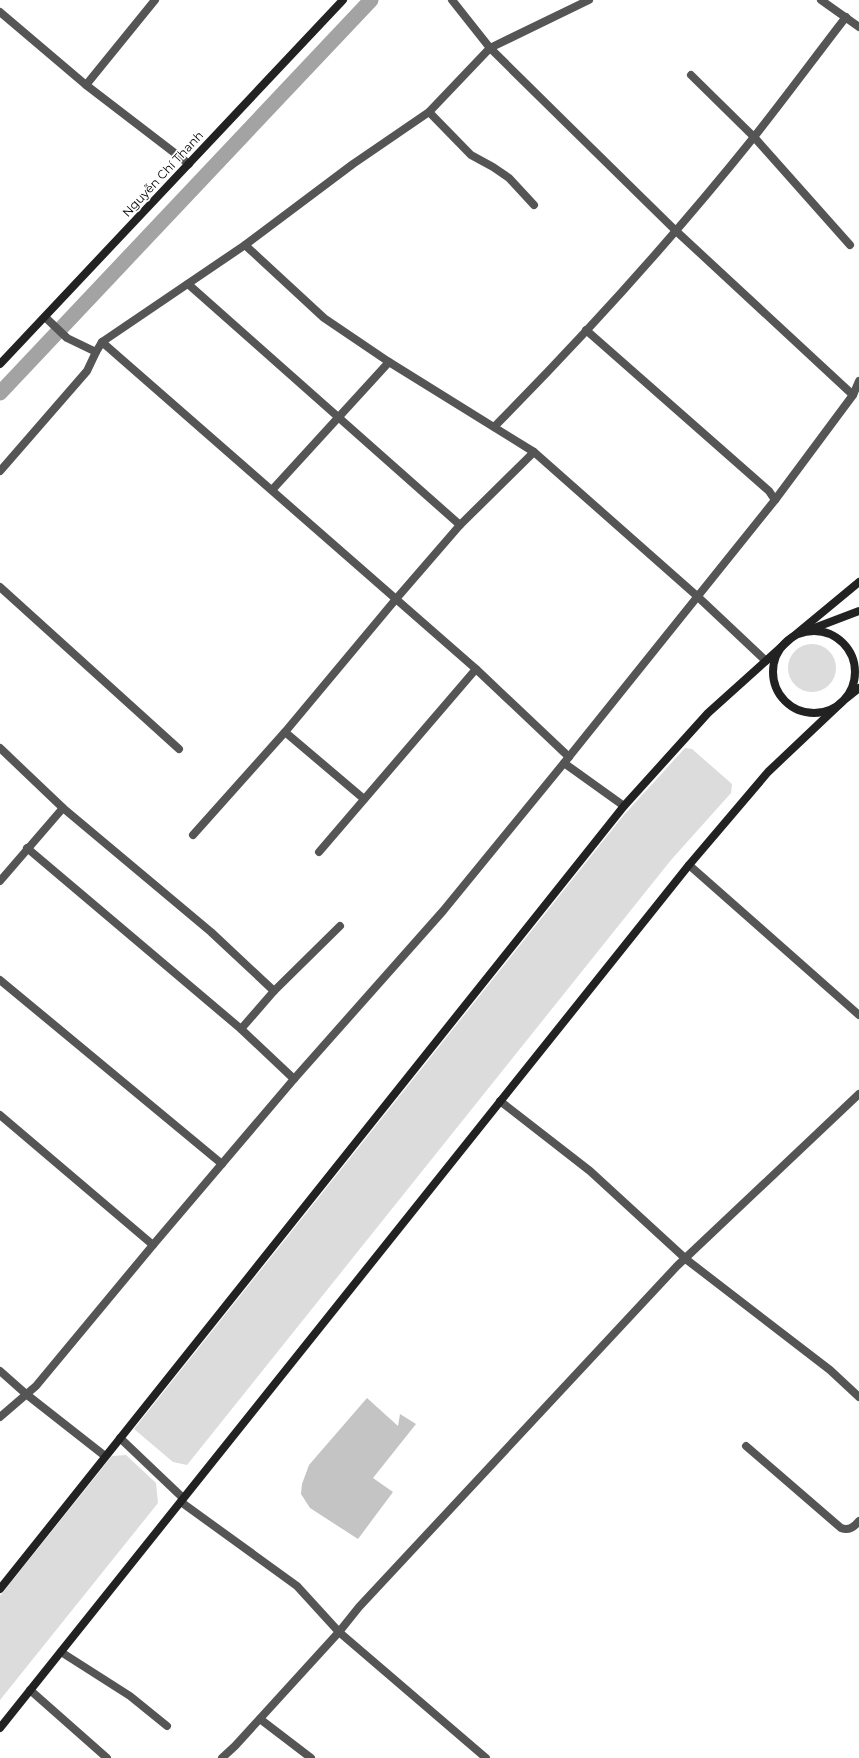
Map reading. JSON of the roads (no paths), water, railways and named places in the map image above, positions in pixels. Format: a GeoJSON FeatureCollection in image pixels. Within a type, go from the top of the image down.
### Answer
{"type":"FeatureCollection","features":[{"type":"Feature","properties":{"kind":"street"},"geometry":{"type":"LineString","coordinates":[[86,85],[144,16],[155,0]]}},
{"type":"Feature","properties":{"kind":"street","name":"Nguyễn Chí Thanh"},"geometry":{"type":"LineString","coordinates":[[0,364],[343,0]]}},
{"type":"Feature","properties":{"kind":"street"},"geometry":{"type":"LineString","coordinates":[[452,0],[490,48],[676,230],[853,395]]}},
{"type":"Feature","properties":{"kind":"street"},"geometry":{"type":"LineString","coordinates":[[0,471],[87,371],[102,342],[245,245],[353,164],[429,112],[490,48],[589,0]]}},
{"type":"Feature","properties":{"kind":"street"},"geometry":{"type":"LineString","coordinates":[[821,0],[859,27]]}},
{"type":"Feature","properties":{"kind":"street"},"geometry":{"type":"LineString","coordinates":[[0,12],[86,85],[188,164]]}},
{"type":"Feature","properties":{"kind":"street"},"geometry":{"type":"LineString","coordinates":[[494,427],[586,330],[676,230],[754,137],[846,17]]}},
{"type":"Feature","properties":{"kind":"street"},"geometry":{"type":"LineString","coordinates":[[691,75],[754,137],[850,245]]}},
{"type":"Feature","properties":{"kind":"street"},"geometry":{"type":"LineString","coordinates":[[429,112],[471,155],[493,166],[509,178],[534,205]]}},
{"type":"Feature","properties":{"kind":"street"},"geometry":{"type":"LineString","coordinates":[[245,245],[324,318],[389,362],[534,452],[697,596],[766,661]]}},
{"type":"Feature","properties":{"kind":"street"},"geometry":{"type":"LineString","coordinates":[[188,284],[460,525]]}},
{"type":"Feature","properties":{"kind":"street"},"geometry":{"type":"LineString","coordinates":[[45,317],[68,338],[96,352]]}},
{"type":"Feature","properties":{"kind":"street"},"geometry":{"type":"LineString","coordinates":[[586,330],[769,491],[775,500]]}},
{"type":"Feature","properties":{"kind":"street"},"geometry":{"type":"LineString","coordinates":[[102,342],[476,669],[567,760],[624,806]]}},
{"type":"Feature","properties":{"kind":"street"},"geometry":{"type":"LineString","coordinates":[[272,490],[389,362]]}},
{"type":"Feature","properties":{"kind":"street"},"geometry":{"type":"LineString","coordinates":[[0,1417],[36,1386],[294,1079],[442,911],[567,760],[775,500],[853,395],[858,384]]}},
{"type":"Feature","properties":{"kind":"street"},"geometry":{"type":"LineString","coordinates":[[193,835],[285,732],[460,525],[534,452]]}},
{"type":"Feature","properties":{"kind":"street"},"geometry":{"type":"LineString","coordinates":[[0,1589],[624,806],[708,713],[789,640],[859,582]]}},
{"type":"Feature","properties":{"kind":"street"},"geometry":{"type":"LineString","coordinates":[[0,587],[179,749]]}},
{"type":"Feature","properties":{"kind":"street"},"geometry":{"type":"LineString","coordinates":[[843,701],[832,709],[819,713],[806,713],[793,708],[783,700],[776,688],[773,675],[774,662],[780,650],[789,640],[859,611]]}},
{"type":"Feature","properties":{"kind":"street"},"geometry":{"type":"LineString","coordinates":[[801,634],[814,631],[828,634],[840,640],[849,651],[854,663],[855,689]]}},
{"type":"Feature","properties":{"kind":"street"},"geometry":{"type":"LineString","coordinates":[[319,852],[476,669]]}},
{"type":"Feature","properties":{"kind":"street"},"geometry":{"type":"LineString","coordinates":[[0,1728],[689,865],[768,772],[855,689],[859,680]]}},
{"type":"Feature","properties":{"kind":"street"},"geometry":{"type":"LineString","coordinates":[[285,732],[364,799]]}},
{"type":"Feature","properties":{"kind":"street"},"geometry":{"type":"LineString","coordinates":[[0,748],[62,808],[211,932],[274,991]]}},
{"type":"Feature","properties":{"kind":"street"},"geometry":{"type":"LineString","coordinates":[[0,881],[62,808]]}},
{"type":"Feature","properties":{"kind":"street"},"geometry":{"type":"LineString","coordinates":[[27,848],[240,1030],[294,1079]]}},
{"type":"Feature","properties":{"kind":"street"},"geometry":{"type":"LineString","coordinates":[[689,865],[859,1015]]}},
{"type":"Feature","properties":{"kind":"street"},"geometry":{"type":"LineString","coordinates":[[240,1030],[274,991],[340,926]]}},
{"type":"Feature","properties":{"kind":"street"},"geometry":{"type":"LineString","coordinates":[[0,980],[222,1164]]}},
{"type":"Feature","properties":{"kind":"street"},"geometry":{"type":"LineString","coordinates":[[222,1758],[236,1746],[340,1632],[359,1607],[685,1258],[859,1094]]}},
{"type":"Feature","properties":{"kind":"street"},"geometry":{"type":"LineString","coordinates":[[500,1101],[590,1171],[685,1258],[830,1370],[859,1397]]}},
{"type":"Feature","properties":{"kind":"street"},"geometry":{"type":"LineString","coordinates":[[0,1115],[153,1245]]}},
{"type":"Feature","properties":{"kind":"street"},"geometry":{"type":"LineString","coordinates":[[0,1371],[26,1394],[105,1456]]}},
{"type":"Feature","properties":{"kind":"street"},"geometry":{"type":"LineString","coordinates":[[120,1438],[182,1500],[297,1586],[340,1632],[486,1758]]}},
{"type":"Feature","properties":{"kind":"street"},"geometry":{"type":"LineString","coordinates":[[746,1446],[841,1528],[852,1528],[859,1521]]}},
{"type":"Feature","properties":{"kind":"street"},"geometry":{"type":"LineString","coordinates":[[61,1652],[130,1696],[168,1726]]}},
{"type":"Feature","properties":{"kind":"street"},"geometry":{"type":"LineString","coordinates":[[30,1690],[107,1758]]}},
{"type":"Feature","properties":{"kind":"street"},"geometry":{"type":"LineString","coordinates":[[260,1719],[312,1758]]}},
{"type":"Feature","properties":{"kind":"waterway"},"geometry":{"type":"LineString","coordinates":[[0,393],[371,0]]}}]}
